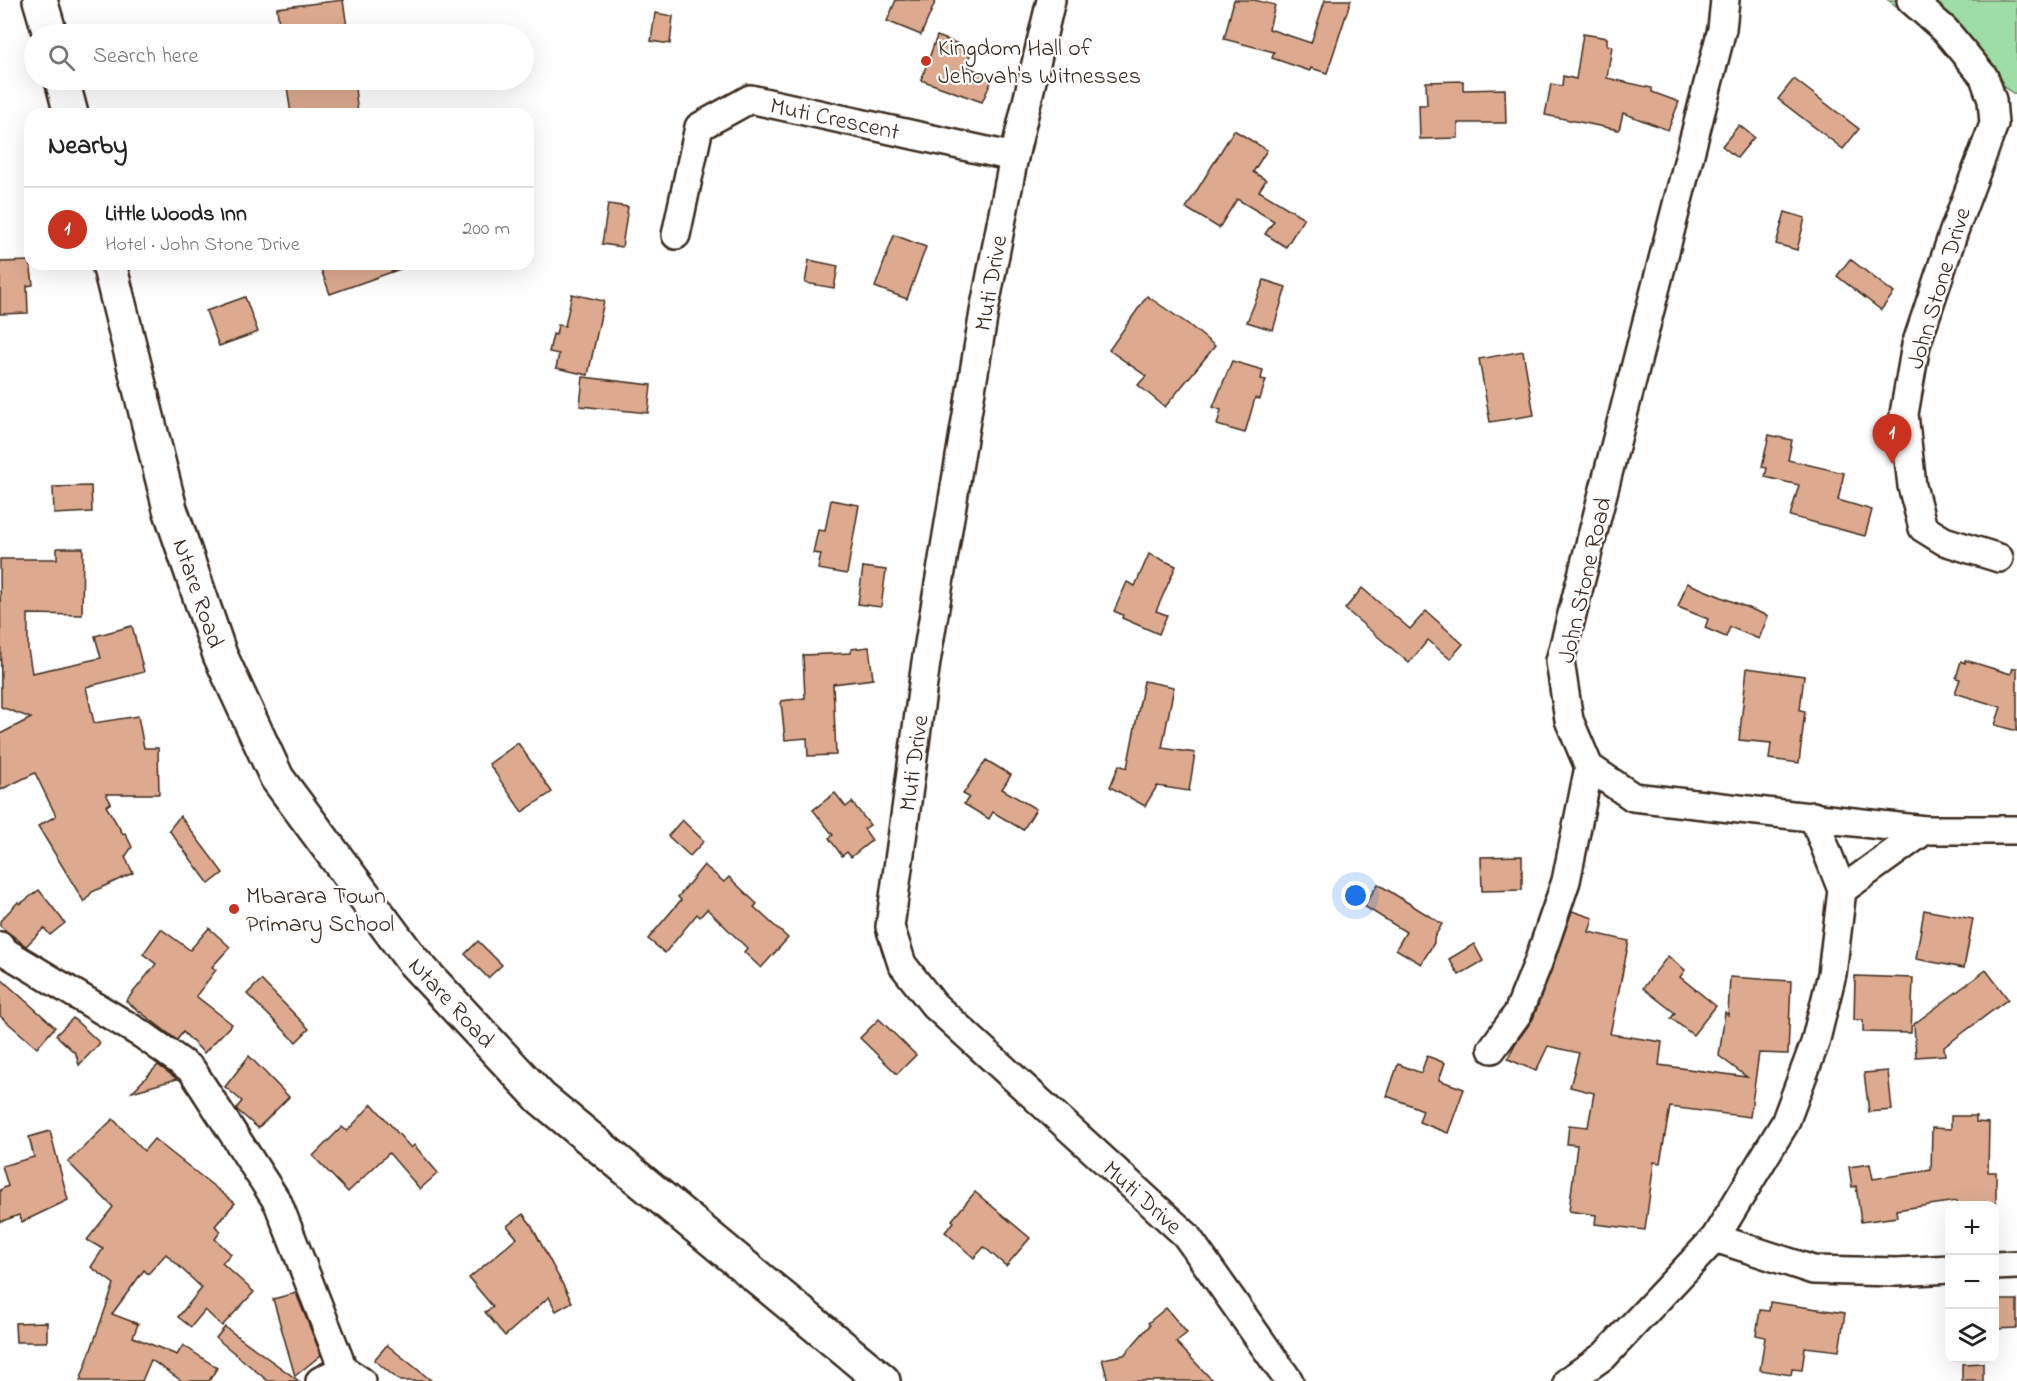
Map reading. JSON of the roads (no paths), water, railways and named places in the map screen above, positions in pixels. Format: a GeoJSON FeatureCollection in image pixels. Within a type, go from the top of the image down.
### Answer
{"type":"FeatureCollection","features":[{"type":"Feature","properties":{"kind":"main road"},"geometry":{"type":"LineString","coordinates":[[40,0],[47,24]]}},
{"type":"Feature","properties":{"kind":"main road"},"geometry":{"type":"LineString","coordinates":[[65,90],[69,108]]}},
{"type":"Feature","properties":{"kind":"main road","name":"Ntare Road"},"geometry":{"type":"LineString","coordinates":[[110,270],[170,509],[220,656],[277,778],[412,960],[541,1098],[883,1381]]}},
{"type":"Feature","properties":{"kind":"street","name":"Muti Drive"},"geometry":{"type":"LineString","coordinates":[[1051,0],[1014,157],[985,306],[926,663],[890,927],[902,964],[934,1005],[1186,1235],[1288,1381]]}},
{"type":"Feature","properties":{"kind":"street","name":"John Stone Road"},"geometry":{"type":"LineString","coordinates":[[1589,767],[1569,720],[1560,661],[1722,29],[1725,0]]}},
{"type":"Feature","properties":{"kind":"street","name":"John Stone Drive"},"geometry":{"type":"LineString","coordinates":[[1911,0],[1945,30],[1984,77],[1992,100],[1994,124],[1954,231],[1916,345],[1904,414],[1912,486],[1923,528],[1944,541],[1999,558]]}},
{"type":"Feature","properties":{"kind":"street","name":"Muti Crescent"},"geometry":{"type":"LineString","coordinates":[[676,235],[699,127],[750,99],[1014,157]]}},
{"type":"Feature","properties":{"kind":"street"},"geometry":{"type":"LineString","coordinates":[[1492,1049],[1518,1013],[1556,912],[1574,846],[1589,767],[1633,797],[1925,830],[2017,830]]}},
{"type":"Feature","properties":{"kind":"street"},"geometry":{"type":"LineString","coordinates":[[1568,1381],[1605,1355],[1715,1238],[1785,1123],[1815,1044],[1832,974],[1842,890],[1813,816]]}},
{"type":"Feature","properties":{"kind":"street"},"geometry":{"type":"LineString","coordinates":[[1842,890],[1925,830]]}},
{"type":"Feature","properties":{"kind":"street"},"geometry":{"type":"LineString","coordinates":[[0,946],[7,953],[143,1035],[192,1070],[278,1203],[341,1377]]}},
{"type":"Feature","properties":{"kind":"street"},"geometry":{"type":"LineString","coordinates":[[1715,1238],[1814,1270],[1897,1272],[1945,1269]]}},
{"type":"Feature","properties":{"kind":"street"},"geometry":{"type":"LineString","coordinates":[[1999,1266],[2017,1265]]}},
{"type":"Feature","properties":{"kind":"place","name":"Kingdom Hall of Jehovah's Witnesses"},"geometry":{"type":"Point","coordinates":[926,61]}},
{"type":"Feature","properties":{"kind":"place","name":"Little Woods Inn"},"geometry":{"type":"Point","coordinates":[1892,464]}},
{"type":"Feature","properties":{"kind":"place","name":"Mbarara Town Primary School"},"geometry":{"type":"Point","coordinates":[234,909]}}]}
